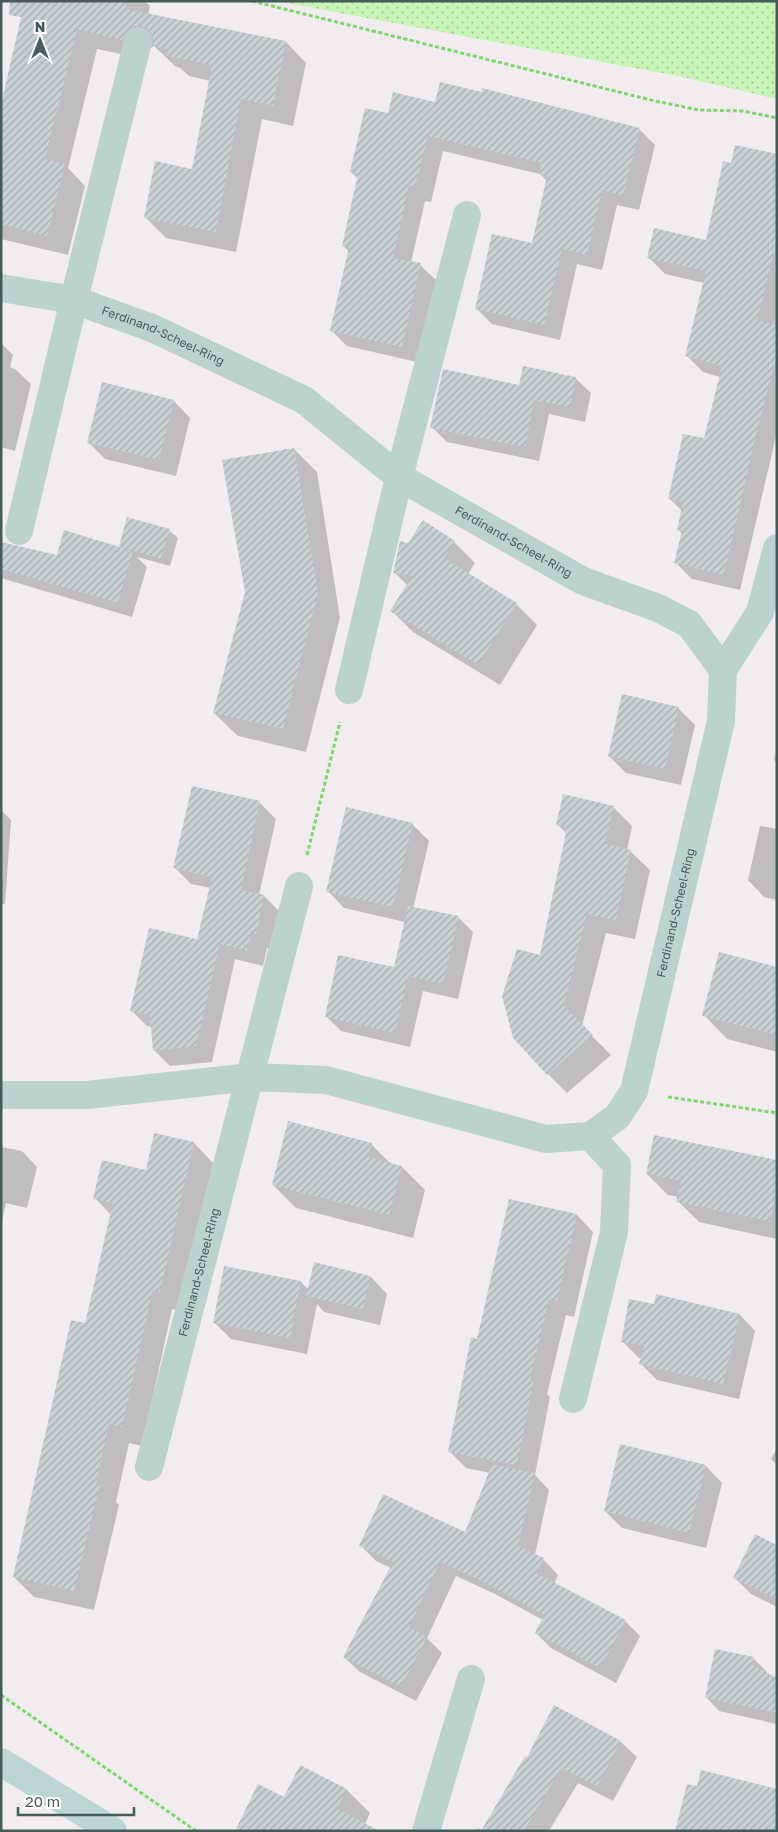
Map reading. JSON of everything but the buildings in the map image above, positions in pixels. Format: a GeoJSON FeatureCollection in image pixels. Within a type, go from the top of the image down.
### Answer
{"type":"FeatureCollection","features":[{"type":"Feature","properties":{"kind":"main road"},"geometry":{"type":"LineString","coordinates":[[1,1762],[113,1831]]}},
{"type":"Feature","properties":{"kind":"street"},"geometry":{"type":"LineString","coordinates":[[19,532],[138,41]]}},
{"type":"Feature","properties":{"kind":"street"},"geometry":{"type":"LineString","coordinates":[[348,690],[399,477],[467,215]]}},
{"type":"Feature","properties":{"kind":"street","name":"Ferdinand-Scheel-Ring"},"geometry":{"type":"LineString","coordinates":[[1,288],[74,300],[152,328],[304,400],[399,477],[583,581],[658,608],[689,624],[723,670],[721,721],[634,1091],[617,1117],[590,1136]]}},
{"type":"Feature","properties":{"kind":"street"},"geometry":{"type":"LineString","coordinates":[[723,670],[760,612],[777,548]]}},
{"type":"Feature","properties":{"kind":"street","name":"Ferdinand-Scheel-Ring"},"geometry":{"type":"LineString","coordinates":[[149,1467],[299,886]]}},
{"type":"Feature","properties":{"kind":"street"},"geometry":{"type":"LineString","coordinates":[[1,1096],[87,1095],[251,1077],[326,1080],[546,1139],[590,1136],[617,1165],[614,1232],[573,1399]]}},
{"type":"Feature","properties":{"kind":"street"},"geometry":{"type":"LineString","coordinates":[[426,1831],[472,1678]]}},
{"type":"Feature","properties":{"kind":"path"},"geometry":{"type":"LineString","coordinates":[[252,1],[655,101],[699,110],[743,111],[777,118]]}},
{"type":"Feature","properties":{"kind":"path"},"geometry":{"type":"LineString","coordinates":[[299,886],[348,690]]}},
{"type":"Feature","properties":{"kind":"path"},"geometry":{"type":"LineString","coordinates":[[634,1091],[777,1113]]}},
{"type":"Feature","properties":{"kind":"path"},"geometry":{"type":"LineString","coordinates":[[1,1695],[196,1831]]}},
{"type":"Feature","properties":{"kind":"green space"},"geometry":{"type":"Polygon","coordinates":[[[276,1],[777,1],[777,99],[678,76],[276,1]]]}}]}
